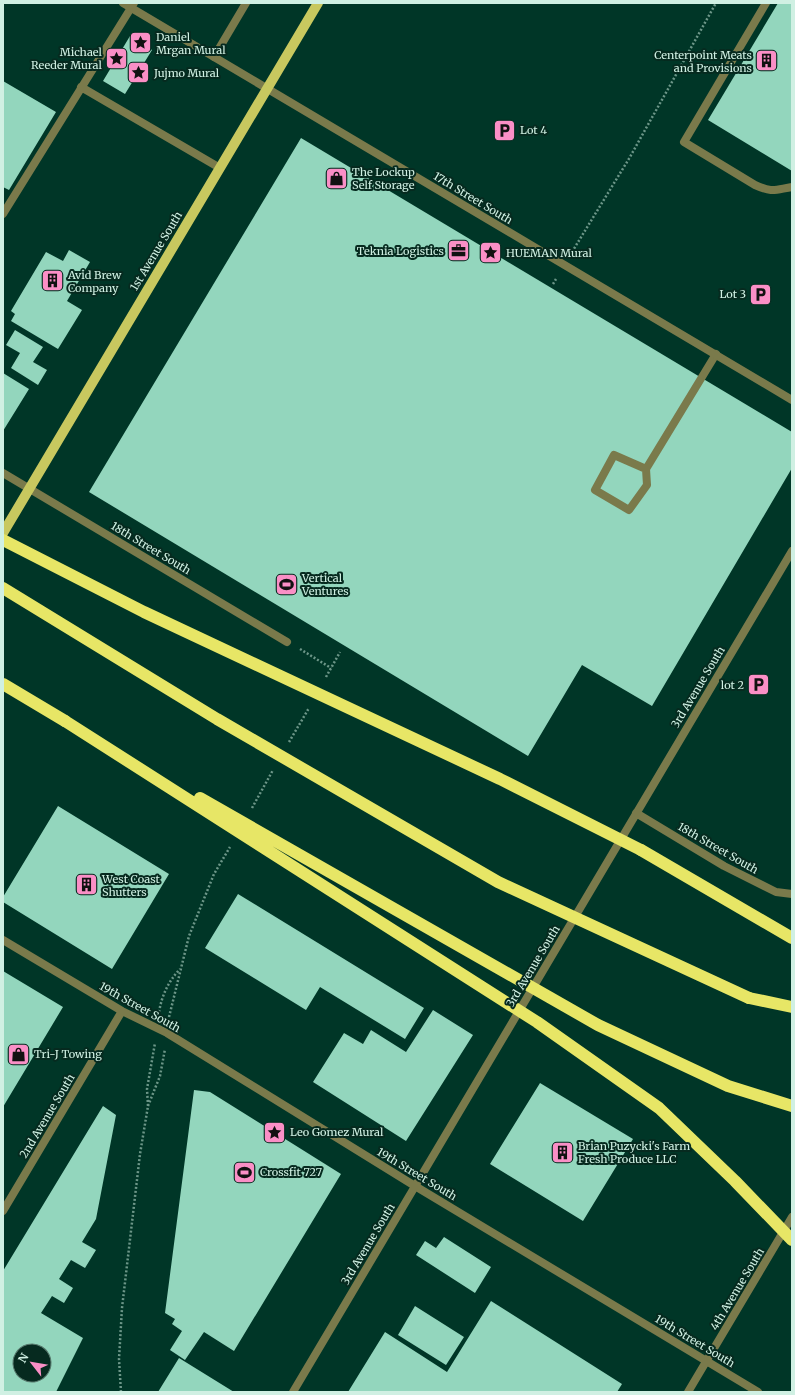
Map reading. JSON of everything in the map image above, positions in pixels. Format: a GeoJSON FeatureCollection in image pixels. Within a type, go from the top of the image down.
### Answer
{"type":"FeatureCollection","features":[{"type":"Feature","properties":{"kind":"highway"},"geometry":{"type":"LineString","coordinates":[[3,540],[144,612],[500,779],[641,850],[792,938]]}},
{"type":"Feature","properties":{"kind":"highway"},"geometry":{"type":"LineString","coordinates":[[3,588],[217,719],[498,882],[750,998],[792,1007]]}},
{"type":"Feature","properties":{"kind":"highway"},"geometry":{"type":"LineString","coordinates":[[3,684],[65,721],[598,1025],[728,1086],[792,1106]]}},
{"type":"Feature","properties":{"kind":"highway"},"geometry":{"type":"LineString","coordinates":[[65,721],[537,1022],[659,1108],[735,1181],[792,1240]]}},
{"type":"Feature","properties":{"kind":"main road","name":"1st Avenue South"},"geometry":{"type":"LineString","coordinates":[[3,533],[317,3]]}},
{"type":"Feature","properties":{"kind":"street","name":"17th Street South"},"geometry":{"type":"LineString","coordinates":[[123,3],[132,5],[214,57],[792,400]]}},
{"type":"Feature","properties":{"kind":"street"},"geometry":{"type":"LineString","coordinates":[[214,57],[246,3]]}},
{"type":"Feature","properties":{"kind":"street"},"geometry":{"type":"LineString","coordinates":[[766,3],[684,142],[760,187],[771,191],[792,187]]}},
{"type":"Feature","properties":{"kind":"street"},"geometry":{"type":"LineString","coordinates":[[3,214],[132,5]]}},
{"type":"Feature","properties":{"kind":"street"},"geometry":{"type":"LineString","coordinates":[[81,87],[220,168]]}},
{"type":"Feature","properties":{"kind":"street"},"geometry":{"type":"LineString","coordinates":[[646,469],[614,455],[594,490],[630,510],[647,485],[646,469],[716,354]]}},
{"type":"Feature","properties":{"kind":"street","name":"18th Street South"},"geometry":{"type":"LineString","coordinates":[[3,473],[287,642]]}},
{"type":"Feature","properties":{"kind":"street","name":"3rd Avenue South"},"geometry":{"type":"LineString","coordinates":[[293,1392],[792,551]]}},
{"type":"Feature","properties":{"kind":"street","name":"18th Street South"},"geometry":{"type":"LineString","coordinates":[[636,813],[724,866],[776,892],[792,894]]}},
{"type":"Feature","properties":{"kind":"street","name":"19th Street South"},"geometry":{"type":"LineString","coordinates":[[3,940],[122,1011],[167,1033],[415,1186],[758,1392]]}},
{"type":"Feature","properties":{"kind":"street","name":"2nd Avenue South"},"geometry":{"type":"LineString","coordinates":[[3,1211],[122,1011]]}},
{"type":"Feature","properties":{"kind":"street","name":"4th Avenue South"},"geometry":{"type":"LineString","coordinates":[[688,1392],[792,1217]]}},
{"type":"Feature","properties":{"kind":"path"},"geometry":{"type":"LineString","coordinates":[[553,284],[630,157],[716,3]]}},
{"type":"Feature","properties":{"kind":"path"},"geometry":{"type":"LineString","coordinates":[[287,642],[331,668]]}},
{"type":"Feature","properties":{"kind":"path"},"geometry":{"type":"LineString","coordinates":[[160,1010],[164,992],[174,975],[181,967],[170,1012]]}},
{"type":"Feature","properties":{"kind":"path"},"geometry":{"type":"LineString","coordinates":[[148,1106],[147,1089],[153,1053]]}},
{"type":"Feature","properties":{"kind":"path"},"geometry":{"type":"LineString","coordinates":[[121,1392],[119,1359],[122,1308],[140,1154],[148,1106],[160,1076],[164,1055]]}},
{"type":"Feature","properties":{"kind":"building","name":"Centerpoint Meats and Provisions"},"geometry":{"type":"Polygon","coordinates":[[[778,3],[792,3],[792,171],[708,120],[778,3]]]}},
{"type":"Feature","properties":{"kind":"building"},"geometry":{"type":"Polygon","coordinates":[[[130,36],[152,50],[125,94],[103,81],[130,36]]]}},
{"type":"Feature","properties":{"kind":"building"},"geometry":{"type":"Polygon","coordinates":[[[3,81],[56,112],[9,190],[3,187],[3,81]]]}},
{"type":"Feature","properties":{"kind":"building"},"geometry":{"type":"Polygon","coordinates":[[[301,138],[792,432],[792,468],[652,706],[582,665],[528,756],[89,492],[301,138]]]}},
{"type":"Feature","properties":{"kind":"building","name":"Avid Brew Company"},"geometry":{"type":"Polygon","coordinates":[[[69,250],[90,262],[67,301],[82,310],[58,349],[11,321],[15,314],[11,311],[46,252],[63,261],[69,250]]]}},
{"type":"Feature","properties":{"kind":"building"},"geometry":{"type":"Polygon","coordinates":[[[15,330],[43,347],[33,362],[47,370],[38,385],[11,368],[20,353],[6,345],[15,330]]]}},
{"type":"Feature","properties":{"kind":"building"},"geometry":{"type":"Polygon","coordinates":[[[3,373],[29,389],[3,431],[3,373]]]}},
{"type":"Feature","properties":{"kind":"building","name":"West Coast Shutters"},"geometry":{"type":"Polygon","coordinates":[[[58,806],[169,874],[112,969],[3,902],[3,897],[58,806]]]}},
{"type":"Feature","properties":{"kind":"building"},"geometry":{"type":"Polygon","coordinates":[[[238,894],[424,1008],[405,1039],[320,987],[306,1010],[205,948],[238,894]]]}},
{"type":"Feature","properties":{"kind":"building","name":"Tri-J Towing"},"geometry":{"type":"Polygon","coordinates":[[[3,971],[63,1007],[3,1107],[3,971]]]}},
{"type":"Feature","properties":{"kind":"building"},"geometry":{"type":"Polygon","coordinates":[[[433,1010],[473,1035],[406,1141],[313,1082],[344,1033],[363,1044],[371,1030],[406,1052],[433,1010]]]}},
{"type":"Feature","properties":{"kind":"building","name":"Brian Puzycki's Farm Fresh Produce LLC"},"geometry":{"type":"Polygon","coordinates":[[[540,1083],[633,1139],[583,1221],[490,1164],[540,1083]]]}},
{"type":"Feature","properties":{"kind":"building"},"geometry":{"type":"Polygon","coordinates":[[[194,1090],[210,1092],[341,1174],[234,1351],[204,1332],[185,1360],[170,1350],[182,1331],[172,1324],[175,1319],[165,1313],[194,1090]]]}},
{"type":"Feature","properties":{"kind":"building"},"geometry":{"type":"Polygon","coordinates":[[[103,1106],[116,1115],[96,1219],[82,1242],[96,1250],[85,1268],[71,1260],[59,1279],[73,1288],[64,1303],[52,1296],[41,1313],[83,1338],[56,1392],[3,1392],[3,1271],[103,1106]]]}},
{"type":"Feature","properties":{"kind":"building"},"geometry":{"type":"Polygon","coordinates":[[[444,1237],[491,1267],[475,1293],[416,1255],[425,1241],[436,1248],[444,1237]]]}},
{"type":"Feature","properties":{"kind":"building"},"geometry":{"type":"Polygon","coordinates":[[[491,1301],[622,1384],[617,1392],[348,1392],[385,1332],[447,1372],[491,1301]]]}},
{"type":"Feature","properties":{"kind":"building"},"geometry":{"type":"Polygon","coordinates":[[[415,1306],[464,1337],[446,1365],[398,1335],[415,1306]]]}},
{"type":"Feature","properties":{"kind":"building"},"geometry":{"type":"Polygon","coordinates":[[[179,1358],[234,1392],[158,1392],[179,1358]]]}},
{"type":"Feature","properties":{"kind":"place","name":"Daniel Mrgan Mural"},"geometry":{"type":"Point","coordinates":[140,43]}},
{"type":"Feature","properties":{"kind":"place","name":"Michael Reeder Mural"},"geometry":{"type":"Point","coordinates":[117,58]}},
{"type":"Feature","properties":{"kind":"place","name":"Centerpoint Meats and Provisions"},"geometry":{"type":"Point","coordinates":[767,61]}},
{"type":"Feature","properties":{"kind":"place","name":"Jujmo Mural"},"geometry":{"type":"Point","coordinates":[138,73]}},
{"type":"Feature","properties":{"kind":"place","name":"Lot 4"},"geometry":{"type":"Point","coordinates":[505,130]}},
{"type":"Feature","properties":{"kind":"place","name":"The Lockup Self Storage"},"geometry":{"type":"Point","coordinates":[336,178]}},
{"type":"Feature","properties":{"kind":"place","name":"Teknia Logistics"},"geometry":{"type":"Point","coordinates":[459,251]}},
{"type":"Feature","properties":{"kind":"place","name":"HUEMAN Mural"},"geometry":{"type":"Point","coordinates":[491,253]}},
{"type":"Feature","properties":{"kind":"place","name":"Avid Brew Company"},"geometry":{"type":"Point","coordinates":[53,281]}},
{"type":"Feature","properties":{"kind":"place","name":"Lot 3"},"geometry":{"type":"Point","coordinates":[761,294]}},
{"type":"Feature","properties":{"kind":"place","name":"Vertical Ventures"},"geometry":{"type":"Point","coordinates":[287,584]}},
{"type":"Feature","properties":{"kind":"place","name":"lot 2"},"geometry":{"type":"Point","coordinates":[759,685]}},
{"type":"Feature","properties":{"kind":"place","name":"West Coast Shutters"},"geometry":{"type":"Point","coordinates":[86,885]}},
{"type":"Feature","properties":{"kind":"place","name":"Tri-J Towing"},"geometry":{"type":"Point","coordinates":[19,1054]}},
{"type":"Feature","properties":{"kind":"place","name":"Leo Gomez Mural"},"geometry":{"type":"Point","coordinates":[274,1132]}},
{"type":"Feature","properties":{"kind":"place","name":"Brian Puzycki's Farm Fresh Produce LLC"},"geometry":{"type":"Point","coordinates":[562,1152]}},
{"type":"Feature","properties":{"kind":"place","name":"Crossfit 727"},"geometry":{"type":"Point","coordinates":[244,1172]}}]}
